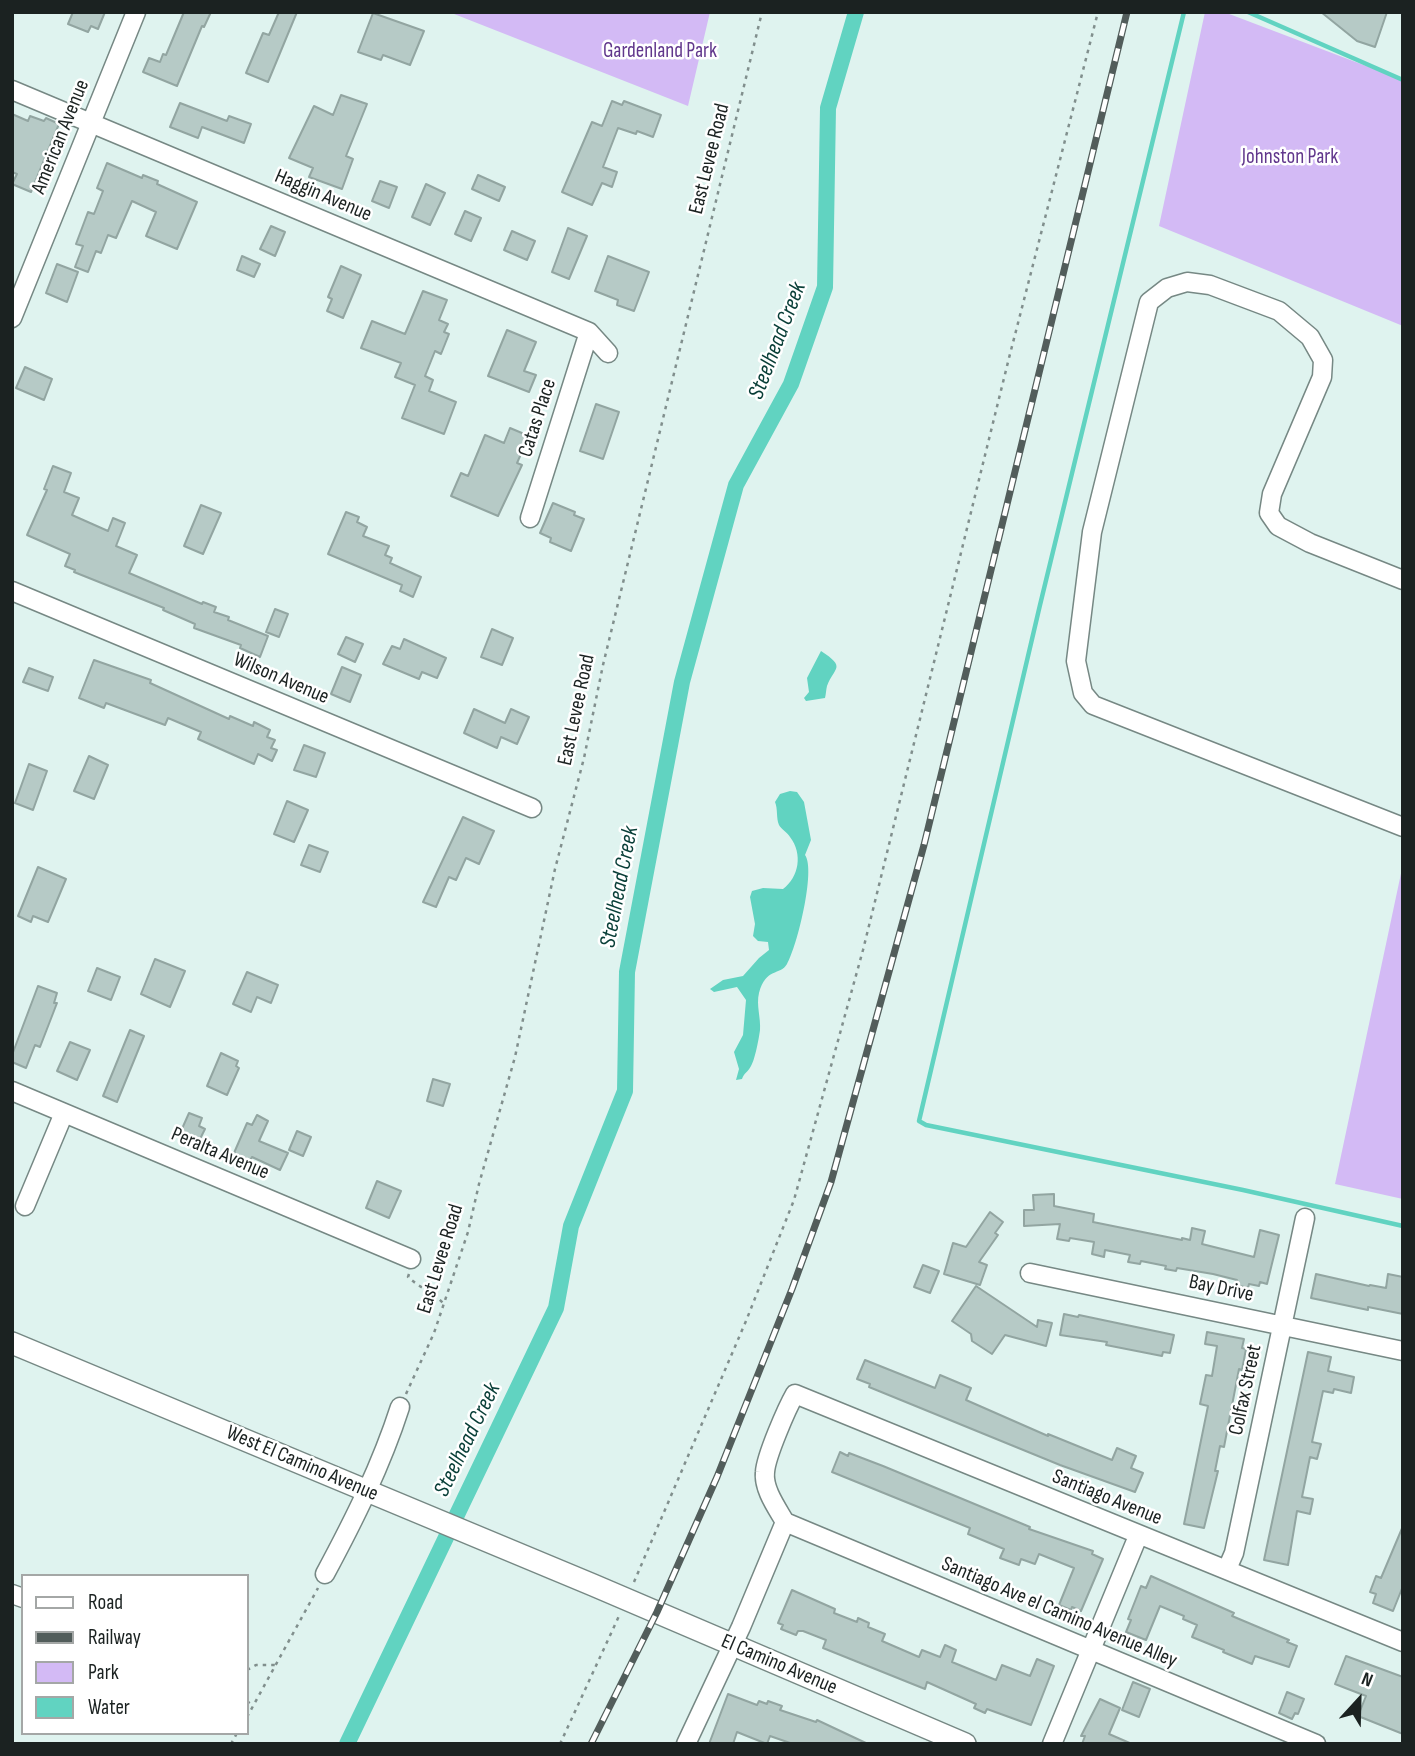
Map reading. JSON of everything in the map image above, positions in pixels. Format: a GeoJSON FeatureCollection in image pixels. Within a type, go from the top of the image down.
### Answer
{"type":"FeatureCollection","features":[{"type":"Feature","properties":{"kind":"main road","name":"West El Camino Avenue"},"geometry":{"type":"LineString","coordinates":[[12,1343],[593,1585]]}},
{"type":"Feature","properties":{"kind":"main road","name":"El Camino Avenue"},"geometry":{"type":"LineString","coordinates":[[593,1585],[965,1744]]}},
{"type":"Feature","properties":{"kind":"street","name":"American Avenue"},"geometry":{"type":"LineString","coordinates":[[12,318],[136,12]]}},
{"type":"Feature","properties":{"kind":"street","name":"Haggin Avenue"},"geometry":{"type":"LineString","coordinates":[[12,90],[589,332],[608,353]]}},
{"type":"Feature","properties":{"kind":"street"},"geometry":{"type":"LineString","coordinates":[[1403,580],[1310,543],[1278,526],[1269,513],[1272,494],[1322,377],[1323,360],[1310,337],[1279,311],[1210,285],[1187,282],[1167,288],[1149,302],[1092,532],[1076,661],[1083,693],[1093,705],[1403,827]]}},
{"type":"Feature","properties":{"kind":"street","name":"Catas Place"},"geometry":{"type":"LineString","coordinates":[[530,518],[589,332]]}},
{"type":"Feature","properties":{"kind":"street","name":"Wilson Avenue"},"geometry":{"type":"LineString","coordinates":[[12,591],[532,808]]}},
{"type":"Feature","properties":{"kind":"street","name":"Peralta Avenue"},"geometry":{"type":"LineString","coordinates":[[12,1091],[411,1259]]}},
{"type":"Feature","properties":{"kind":"street"},"geometry":{"type":"LineString","coordinates":[[25,1206],[64,1113]]}},
{"type":"Feature","properties":{"kind":"street","name":"Colfax Street"},"geometry":{"type":"LineString","coordinates":[[1227,1569],[1234,1553],[1305,1218]]}},
{"type":"Feature","properties":{"kind":"street","name":"Bay Drive"},"geometry":{"type":"LineString","coordinates":[[1030,1273],[1403,1351]]}},
{"type":"Feature","properties":{"kind":"street","name":"Santiago Avenue"},"geometry":{"type":"LineString","coordinates":[[785,1522],[771,1497],[765,1472],[787,1408],[795,1394],[1403,1642]]}},
{"type":"Feature","properties":{"kind":"street"},"geometry":{"type":"LineString","coordinates":[[325,1574],[368,1491],[400,1407]]}},
{"type":"Feature","properties":{"kind":"street"},"geometry":{"type":"LineString","coordinates":[[686,1744],[785,1522]]}},
{"type":"Feature","properties":{"kind":"street","name":"Santiago Ave el Camino Avenue Alley"},"geometry":{"type":"LineString","coordinates":[[785,1522],[1317,1744]]}},
{"type":"Feature","properties":{"kind":"street"},"geometry":{"type":"LineString","coordinates":[[1052,1744],[1138,1536]]}},
{"type":"Feature","properties":{"kind":"path","name":"East Levee Road"},"geometry":{"type":"LineString","coordinates":[[400,1407],[434,1333],[468,1232],[515,1057],[606,651],[762,12]]}},
{"type":"Feature","properties":{"kind":"path"},"geometry":{"type":"LineString","coordinates":[[560,1744],[627,1599],[731,1358],[794,1200],[863,950],[1009,358],[1098,12]]}},
{"type":"Feature","properties":{"kind":"path"},"geometry":{"type":"LineString","coordinates":[[411,1259],[408,1278],[433,1293],[444,1304]]}},
{"type":"Feature","properties":{"kind":"path"},"geometry":{"type":"LineString","coordinates":[[248,1715],[325,1574]]}},
{"type":"Feature","properties":{"kind":"path"},"geometry":{"type":"LineString","coordinates":[[248,1669],[256,1665],[276,1665]]}},
{"type":"Feature","properties":{"kind":"path"},"geometry":{"type":"LineString","coordinates":[[248,1702],[253,1706]]}},
{"type":"Feature","properties":{"kind":"green space","name":"Gardenland Park"},"geometry":{"type":"Polygon","coordinates":[[[449,12],[710,12],[688,106],[449,12]]]}},
{"type":"Feature","properties":{"kind":"green space","name":"Johnston Park"},"geometry":{"type":"Polygon","coordinates":[[[1205,12],[1224,12],[1403,80],[1403,326],[1159,226],[1205,12]]]}},
{"type":"Feature","properties":{"kind":"green space"},"geometry":{"type":"Polygon","coordinates":[[[1403,864],[1403,1199],[1335,1184],[1403,864]]]}},
{"type":"Feature","properties":{"kind":"water"},"geometry":{"type":"Polygon","coordinates":[[[821,651],[834,661],[836,668],[827,686],[825,698],[806,701],[804,698],[809,692],[807,678],[821,651]]]}},
{"type":"Feature","properties":{"kind":"water"},"geometry":{"type":"Polygon","coordinates":[[[797,792],[804,802],[811,840],[805,855],[808,876],[804,909],[796,942],[787,964],[765,979],[762,985],[758,998],[760,1030],[755,1054],[742,1079],[736,1080],[739,1069],[734,1052],[743,1035],[746,1000],[737,987],[714,992],[710,989],[723,980],[743,976],[769,950],[768,942],[758,941],[753,936],[755,924],[750,897],[752,891],[763,888],[783,889],[796,872],[797,851],[779,825],[775,802],[780,794],[797,792]]]}},
{"type":"Feature","properties":{"kind":"building"},"geometry":{"type":"Polygon","coordinates":[[[73,12],[105,12],[98,29],[91,26],[88,32],[68,24],[73,12]]]}},
{"type":"Feature","properties":{"kind":"building"},"geometry":{"type":"Polygon","coordinates":[[[184,12],[211,12],[204,27],[202,26],[177,86],[143,72],[149,58],[160,62],[163,54],[166,55],[184,12]]]}},
{"type":"Feature","properties":{"kind":"building"},"geometry":{"type":"Polygon","coordinates":[[[279,12],[297,12],[268,82],[246,73],[263,33],[269,35],[279,12]]]}},
{"type":"Feature","properties":{"kind":"building"},"geometry":{"type":"Polygon","coordinates":[[[1321,12],[1387,12],[1375,47],[1357,41],[1321,12]]]}},
{"type":"Feature","properties":{"kind":"building"},"geometry":{"type":"Polygon","coordinates":[[[373,13],[424,31],[410,65],[383,55],[381,60],[358,52],[373,13]]]}},
{"type":"Feature","properties":{"kind":"building"},"geometry":{"type":"Polygon","coordinates":[[[341,95],[367,104],[346,156],[353,159],[342,189],[309,177],[313,168],[289,158],[314,106],[333,115],[341,95]]]}},
{"type":"Feature","properties":{"kind":"building"},"geometry":{"type":"Polygon","coordinates":[[[612,101],[622,105],[624,101],[661,115],[653,137],[618,128],[603,167],[617,172],[612,187],[602,183],[592,205],[562,192],[592,122],[602,126],[612,101]]]}},
{"type":"Feature","properties":{"kind":"building"},"geometry":{"type":"Polygon","coordinates":[[[180,103],[227,121],[229,116],[251,124],[244,143],[202,127],[198,138],[170,127],[180,103]]]}},
{"type":"Feature","properties":{"kind":"building"},"geometry":{"type":"Polygon","coordinates":[[[12,114],[28,121],[30,116],[44,121],[46,118],[59,124],[31,192],[12,184],[17,174],[12,172],[12,114]]]}},
{"type":"Feature","properties":{"kind":"building"},"geometry":{"type":"Polygon","coordinates":[[[107,163],[142,178],[143,175],[158,181],[157,184],[197,202],[177,249],[146,236],[156,212],[132,201],[116,238],[108,235],[101,253],[96,251],[88,272],[75,267],[83,246],[76,244],[88,212],[94,214],[103,191],[97,188],[107,163]]]}},
{"type":"Feature","properties":{"kind":"building"},"geometry":{"type":"Polygon","coordinates":[[[478,175],[505,187],[499,201],[472,189],[478,175]]]}},
{"type":"Feature","properties":{"kind":"building"},"geometry":{"type":"Polygon","coordinates":[[[380,181],[397,187],[389,208],[372,201],[380,181]]]}},
{"type":"Feature","properties":{"kind":"building"},"geometry":{"type":"Polygon","coordinates":[[[426,184],[445,193],[430,225],[412,217],[426,184]]]}},
{"type":"Feature","properties":{"kind":"building"},"geometry":{"type":"Polygon","coordinates":[[[465,211],[481,218],[471,241],[455,234],[465,211]]]}},
{"type":"Feature","properties":{"kind":"building"},"geometry":{"type":"Polygon","coordinates":[[[271,226],[285,232],[275,256],[260,249],[271,226]]]}},
{"type":"Feature","properties":{"kind":"building"},"geometry":{"type":"Polygon","coordinates":[[[568,228],[587,236],[569,279],[552,272],[568,228]]]}},
{"type":"Feature","properties":{"kind":"building"},"geometry":{"type":"Polygon","coordinates":[[[512,231],[535,241],[527,260],[504,250],[512,231]]]}},
{"type":"Feature","properties":{"kind":"building"},"geometry":{"type":"Polygon","coordinates":[[[242,256],[260,264],[254,277],[237,270],[242,256]]]}},
{"type":"Feature","properties":{"kind":"building"},"geometry":{"type":"Polygon","coordinates":[[[608,256],[649,272],[634,311],[617,305],[618,300],[595,291],[608,256]]]}},
{"type":"Feature","properties":{"kind":"building"},"geometry":{"type":"Polygon","coordinates":[[[57,264],[78,272],[67,302],[46,293],[57,264]]]}},
{"type":"Feature","properties":{"kind":"building"},"geometry":{"type":"Polygon","coordinates":[[[341,266],[361,275],[343,318],[327,311],[332,299],[328,297],[341,266]]]}},
{"type":"Feature","properties":{"kind":"building"},"geometry":{"type":"Polygon","coordinates":[[[423,291],[447,300],[439,320],[448,324],[444,332],[449,334],[441,354],[435,351],[425,376],[433,380],[429,391],[456,402],[444,434],[402,418],[415,385],[395,377],[401,363],[361,348],[372,321],[405,334],[423,291]]]}},
{"type":"Feature","properties":{"kind":"building"},"geometry":{"type":"Polygon","coordinates":[[[507,330],[536,342],[524,371],[536,375],[529,392],[488,376],[507,330]]]}},
{"type":"Feature","properties":{"kind":"building"},"geometry":{"type":"Polygon","coordinates":[[[25,367],[52,379],[44,400],[16,388],[25,367]]]}},
{"type":"Feature","properties":{"kind":"building"},"geometry":{"type":"Polygon","coordinates":[[[596,404],[619,412],[603,459],[580,451],[596,404]]]}},
{"type":"Feature","properties":{"kind":"building"},"geometry":{"type":"Polygon","coordinates":[[[510,428],[529,436],[517,463],[522,465],[498,516],[451,496],[461,473],[468,476],[485,435],[504,443],[510,428]]]}},
{"type":"Feature","properties":{"kind":"building"},"geometry":{"type":"Polygon","coordinates":[[[53,466],[71,473],[64,492],[79,498],[72,515],[108,531],[113,518],[125,523],[116,546],[137,555],[129,573],[202,604],[203,602],[216,607],[214,612],[229,617],[228,620],[268,636],[260,657],[240,648],[241,645],[194,628],[195,624],[163,610],[164,608],[74,572],[75,570],[65,566],[70,554],[27,535],[47,490],[44,489],[53,466]]]}},
{"type":"Feature","properties":{"kind":"building"},"geometry":{"type":"Polygon","coordinates":[[[553,503],[584,519],[571,551],[550,542],[551,538],[540,533],[553,503]]]}},
{"type":"Feature","properties":{"kind":"building"},"geometry":{"type":"Polygon","coordinates":[[[201,505],[221,513],[203,554],[184,546],[201,505]]]}},
{"type":"Feature","properties":{"kind":"building"},"geometry":{"type":"Polygon","coordinates":[[[346,512],[359,517],[357,522],[367,527],[363,536],[389,546],[385,555],[392,558],[390,563],[421,577],[413,597],[400,591],[402,585],[328,554],[346,512]]]}},
{"type":"Feature","properties":{"kind":"building"},"geometry":{"type":"Polygon","coordinates":[[[275,609],[288,614],[279,637],[266,632],[275,609]]]}},
{"type":"Feature","properties":{"kind":"building"},"geometry":{"type":"Polygon","coordinates":[[[492,629],[513,638],[502,665],[481,657],[492,629]]]}},
{"type":"Feature","properties":{"kind":"building"},"geometry":{"type":"Polygon","coordinates":[[[346,637],[363,644],[355,662],[338,654],[346,637]]]}},
{"type":"Feature","properties":{"kind":"building"},"geometry":{"type":"Polygon","coordinates":[[[404,639],[446,658],[437,678],[422,672],[419,679],[383,664],[392,646],[400,649],[404,639]]]}},
{"type":"Feature","properties":{"kind":"building"},"geometry":{"type":"Polygon","coordinates":[[[94,660],[151,680],[150,683],[229,719],[230,716],[253,726],[254,722],[270,730],[267,737],[275,740],[271,748],[277,750],[272,761],[258,754],[254,764],[198,739],[201,732],[168,718],[165,725],[106,703],[104,708],[79,698],[94,660]]]}},
{"type":"Feature","properties":{"kind":"building"},"geometry":{"type":"Polygon","coordinates":[[[342,667],[361,675],[350,702],[331,694],[342,667]]]}},
{"type":"Feature","properties":{"kind":"building"},"geometry":{"type":"Polygon","coordinates":[[[29,668],[53,677],[48,691],[23,682],[29,668]]]}},
{"type":"Feature","properties":{"kind":"building"},"geometry":{"type":"Polygon","coordinates":[[[474,709],[505,723],[511,709],[529,717],[517,744],[501,737],[497,748],[464,733],[474,709]]]}},
{"type":"Feature","properties":{"kind":"building"},"geometry":{"type":"Polygon","coordinates":[[[304,745],[325,753],[316,777],[294,770],[304,745]]]}},
{"type":"Feature","properties":{"kind":"building"},"geometry":{"type":"Polygon","coordinates":[[[89,756],[108,765],[94,799],[74,791],[89,756]]]}},
{"type":"Feature","properties":{"kind":"building"},"geometry":{"type":"Polygon","coordinates":[[[29,764],[47,771],[33,810],[15,803],[29,764]]]}},
{"type":"Feature","properties":{"kind":"building"},"geometry":{"type":"Polygon","coordinates":[[[287,801],[308,810],[294,842],[274,834],[287,801]]]}},
{"type":"Feature","properties":{"kind":"building"},"geometry":{"type":"Polygon","coordinates":[[[463,817],[494,831],[479,864],[466,858],[456,880],[449,877],[436,907],[423,902],[463,817]]]}},
{"type":"Feature","properties":{"kind":"building"},"geometry":{"type":"Polygon","coordinates":[[[309,845],[328,852],[320,872],[301,865],[309,845]]]}},
{"type":"Feature","properties":{"kind":"building"},"geometry":{"type":"Polygon","coordinates":[[[38,867],[66,879],[48,922],[33,916],[31,922],[18,916],[38,867]]]}},
{"type":"Feature","properties":{"kind":"building"},"geometry":{"type":"Polygon","coordinates":[[[155,959],[185,971],[170,1007],[141,994],[155,959]]]}},
{"type":"Feature","properties":{"kind":"building"},"geometry":{"type":"Polygon","coordinates":[[[97,968],[120,977],[111,1000],[88,991],[97,968]]]}},
{"type":"Feature","properties":{"kind":"building"},"geometry":{"type":"Polygon","coordinates":[[[247,972],[278,985],[271,1003],[257,997],[251,1012],[233,1004],[247,972]]]}},
{"type":"Feature","properties":{"kind":"building"},"geometry":{"type":"Polygon","coordinates":[[[38,986],[57,993],[54,1003],[57,1003],[40,1047],[35,1045],[26,1068],[12,1062],[12,1055],[38,986]]]}},
{"type":"Feature","properties":{"kind":"building"},"geometry":{"type":"Polygon","coordinates":[[[130,1030],[144,1036],[117,1102],[103,1096],[130,1030]]]}},
{"type":"Feature","properties":{"kind":"building"},"geometry":{"type":"Polygon","coordinates":[[[70,1042],[90,1050],[77,1080],[57,1071],[70,1042]]]}},
{"type":"Feature","properties":{"kind":"building"},"geometry":{"type":"Polygon","coordinates":[[[221,1053],[238,1061],[236,1066],[239,1068],[227,1095],[207,1086],[221,1053]]]}},
{"type":"Feature","properties":{"kind":"building"},"geometry":{"type":"Polygon","coordinates":[[[433,1079],[450,1084],[443,1106],[427,1101],[433,1079]]]}},
{"type":"Feature","properties":{"kind":"building"},"geometry":{"type":"Polygon","coordinates":[[[189,1113],[202,1118],[199,1126],[205,1129],[198,1143],[185,1138],[187,1133],[181,1131],[189,1113]]]}},
{"type":"Feature","properties":{"kind":"building"},"geometry":{"type":"Polygon","coordinates":[[[257,1115],[268,1121],[259,1141],[288,1153],[280,1170],[252,1157],[250,1161],[234,1153],[247,1123],[252,1125],[257,1115]]]}},
{"type":"Feature","properties":{"kind":"building"},"geometry":{"type":"Polygon","coordinates":[[[297,1131],[311,1137],[303,1156],[289,1150],[297,1131]]]}},
{"type":"Feature","properties":{"kind":"building"},"geometry":{"type":"Polygon","coordinates":[[[377,1181],[401,1191],[389,1218],[366,1208],[377,1181]]]}},
{"type":"Feature","properties":{"kind":"building"},"geometry":{"type":"Polygon","coordinates":[[[1054,1194],[1054,1206],[1094,1214],[1093,1222],[1182,1240],[1190,1240],[1192,1228],[1205,1231],[1202,1244],[1254,1257],[1260,1230],[1279,1235],[1267,1284],[1249,1284],[1248,1288],[1236,1285],[1237,1280],[1213,1274],[1177,1268],[1176,1271],[1141,1261],[1140,1264],[1128,1262],[1130,1255],[1105,1250],[1104,1257],[1092,1254],[1094,1242],[1057,1239],[1060,1224],[1024,1226],[1024,1210],[1034,1210],[1033,1195],[1054,1194]]]}},
{"type":"Feature","properties":{"kind":"building"},"geometry":{"type":"Polygon","coordinates":[[[990,1212],[1003,1222],[995,1233],[998,1235],[979,1262],[987,1265],[980,1285],[944,1274],[953,1243],[966,1247],[990,1212]]]}},
{"type":"Feature","properties":{"kind":"building"},"geometry":{"type":"Polygon","coordinates":[[[923,1265],[939,1271],[930,1293],[914,1287],[923,1265]]]}},
{"type":"Feature","properties":{"kind":"building"},"geometry":{"type":"Polygon","coordinates":[[[1316,1274],[1386,1288],[1388,1274],[1403,1277],[1403,1314],[1311,1298],[1316,1274]]]}},
{"type":"Feature","properties":{"kind":"building"},"geometry":{"type":"Polygon","coordinates":[[[976,1286],[1037,1327],[1038,1320],[1052,1323],[1046,1346],[1005,1335],[992,1354],[972,1341],[971,1334],[952,1321],[976,1286]]]}},
{"type":"Feature","properties":{"kind":"building"},"geometry":{"type":"Polygon","coordinates":[[[1064,1314],[1174,1335],[1170,1353],[1163,1352],[1162,1356],[1106,1345],[1107,1342],[1060,1335],[1064,1314]]]}},
{"type":"Feature","properties":{"kind":"building"},"geometry":{"type":"Polygon","coordinates":[[[1207,1332],[1244,1339],[1242,1348],[1246,1349],[1242,1370],[1239,1369],[1224,1447],[1220,1446],[1215,1471],[1218,1471],[1204,1528],[1184,1524],[1208,1406],[1200,1404],[1206,1375],[1212,1376],[1217,1346],[1205,1344],[1207,1332]]]}},
{"type":"Feature","properties":{"kind":"building"},"geometry":{"type":"Polygon","coordinates":[[[1308,1352],[1331,1357],[1328,1371],[1354,1377],[1351,1393],[1334,1389],[1333,1393],[1323,1391],[1312,1442],[1321,1444],[1317,1459],[1310,1457],[1302,1497],[1313,1499],[1310,1514],[1297,1511],[1288,1565],[1264,1560],[1308,1352]]]}},
{"type":"Feature","properties":{"kind":"building"},"geometry":{"type":"Polygon","coordinates":[[[865,1360],[935,1388],[940,1375],[971,1388],[966,1400],[1048,1436],[1112,1460],[1117,1448],[1136,1456],[1131,1468],[1143,1473],[1135,1492],[1060,1465],[869,1387],[870,1384],[857,1379],[865,1360]]]}},
{"type":"Feature","properties":{"kind":"building"},"geometry":{"type":"Polygon","coordinates":[[[840,1452],[883,1466],[1030,1527],[1029,1529],[1093,1551],[1092,1554],[1103,1559],[1081,1611],[1059,1605],[1074,1568],[1039,1554],[1035,1564],[1021,1559],[1019,1565],[1000,1558],[1004,1549],[968,1534],[970,1528],[832,1472],[840,1452]]]}},
{"type":"Feature","properties":{"kind":"building"},"geometry":{"type":"Polygon","coordinates":[[[1403,1526],[1403,1586],[1393,1611],[1373,1603],[1376,1594],[1370,1592],[1376,1576],[1381,1578],[1403,1526]]]}},
{"type":"Feature","properties":{"kind":"building"},"geometry":{"type":"Polygon","coordinates":[[[1151,1576],[1234,1613],[1232,1616],[1289,1640],[1287,1642],[1297,1646],[1289,1667],[1255,1656],[1252,1664],[1223,1652],[1224,1650],[1192,1637],[1197,1625],[1160,1606],[1146,1640],[1126,1632],[1131,1620],[1128,1619],[1141,1586],[1146,1588],[1151,1576]]]}},
{"type":"Feature","properties":{"kind":"building"},"geometry":{"type":"Polygon","coordinates":[[[792,1590],[835,1609],[834,1613],[857,1622],[858,1618],[869,1623],[868,1627],[885,1634],[882,1641],[919,1657],[922,1650],[940,1657],[945,1645],[956,1650],[952,1662],[996,1680],[1002,1665],[1030,1676],[1037,1659],[1054,1666],[1031,1725],[987,1709],[985,1713],[974,1708],[976,1704],[927,1682],[925,1689],[823,1648],[826,1640],[803,1631],[798,1631],[796,1635],[781,1629],[783,1625],[778,1623],[792,1590]]]}},
{"type":"Feature","properties":{"kind":"building"},"geometry":{"type":"Polygon","coordinates":[[[1346,1656],[1403,1677],[1403,1734],[1358,1716],[1366,1696],[1335,1684],[1346,1656]]]}},
{"type":"Feature","properties":{"kind":"building"},"geometry":{"type":"Polygon","coordinates":[[[1133,1682],[1150,1689],[1139,1717],[1122,1710],[1133,1682]]]}},
{"type":"Feature","properties":{"kind":"building"},"geometry":{"type":"Polygon","coordinates":[[[1287,1692],[1304,1699],[1298,1714],[1295,1713],[1292,1719],[1279,1713],[1287,1692]]]}},
{"type":"Feature","properties":{"kind":"building"},"geometry":{"type":"Polygon","coordinates":[[[728,1694],[757,1705],[759,1701],[767,1704],[768,1701],[782,1706],[780,1710],[816,1722],[817,1720],[868,1744],[793,1744],[770,1736],[767,1744],[737,1732],[733,1744],[709,1744],[728,1694]]]}},
{"type":"Feature","properties":{"kind":"building"},"geometry":{"type":"Polygon","coordinates":[[[1100,1699],[1120,1708],[1109,1734],[1132,1744],[1082,1744],[1085,1736],[1081,1736],[1100,1699]]]}},
{"type":"Feature","properties":{"kind":"waterway","name":"Steelhead Creek"},"geometry":{"type":"LineString","coordinates":[[347,1744],[556,1308],[571,1226],[625,1091],[627,972],[682,682],[736,485],[791,384],[825,287],[828,108],[856,12]]}},
{"type":"Feature","properties":{"kind":"waterway"},"geometry":{"type":"LineString","coordinates":[[1184,12],[1040,605],[919,1121],[926,1125],[1403,1226]]}},
{"type":"Feature","properties":{"kind":"waterway"},"geometry":{"type":"LineString","coordinates":[[1248,12],[1403,80]]}},
{"type":"Feature","properties":{"kind":"railway"},"geometry":{"type":"LineString","coordinates":[[591,1744],[657,1612],[717,1477],[792,1289],[831,1182],[924,845],[1127,12]]}}]}
